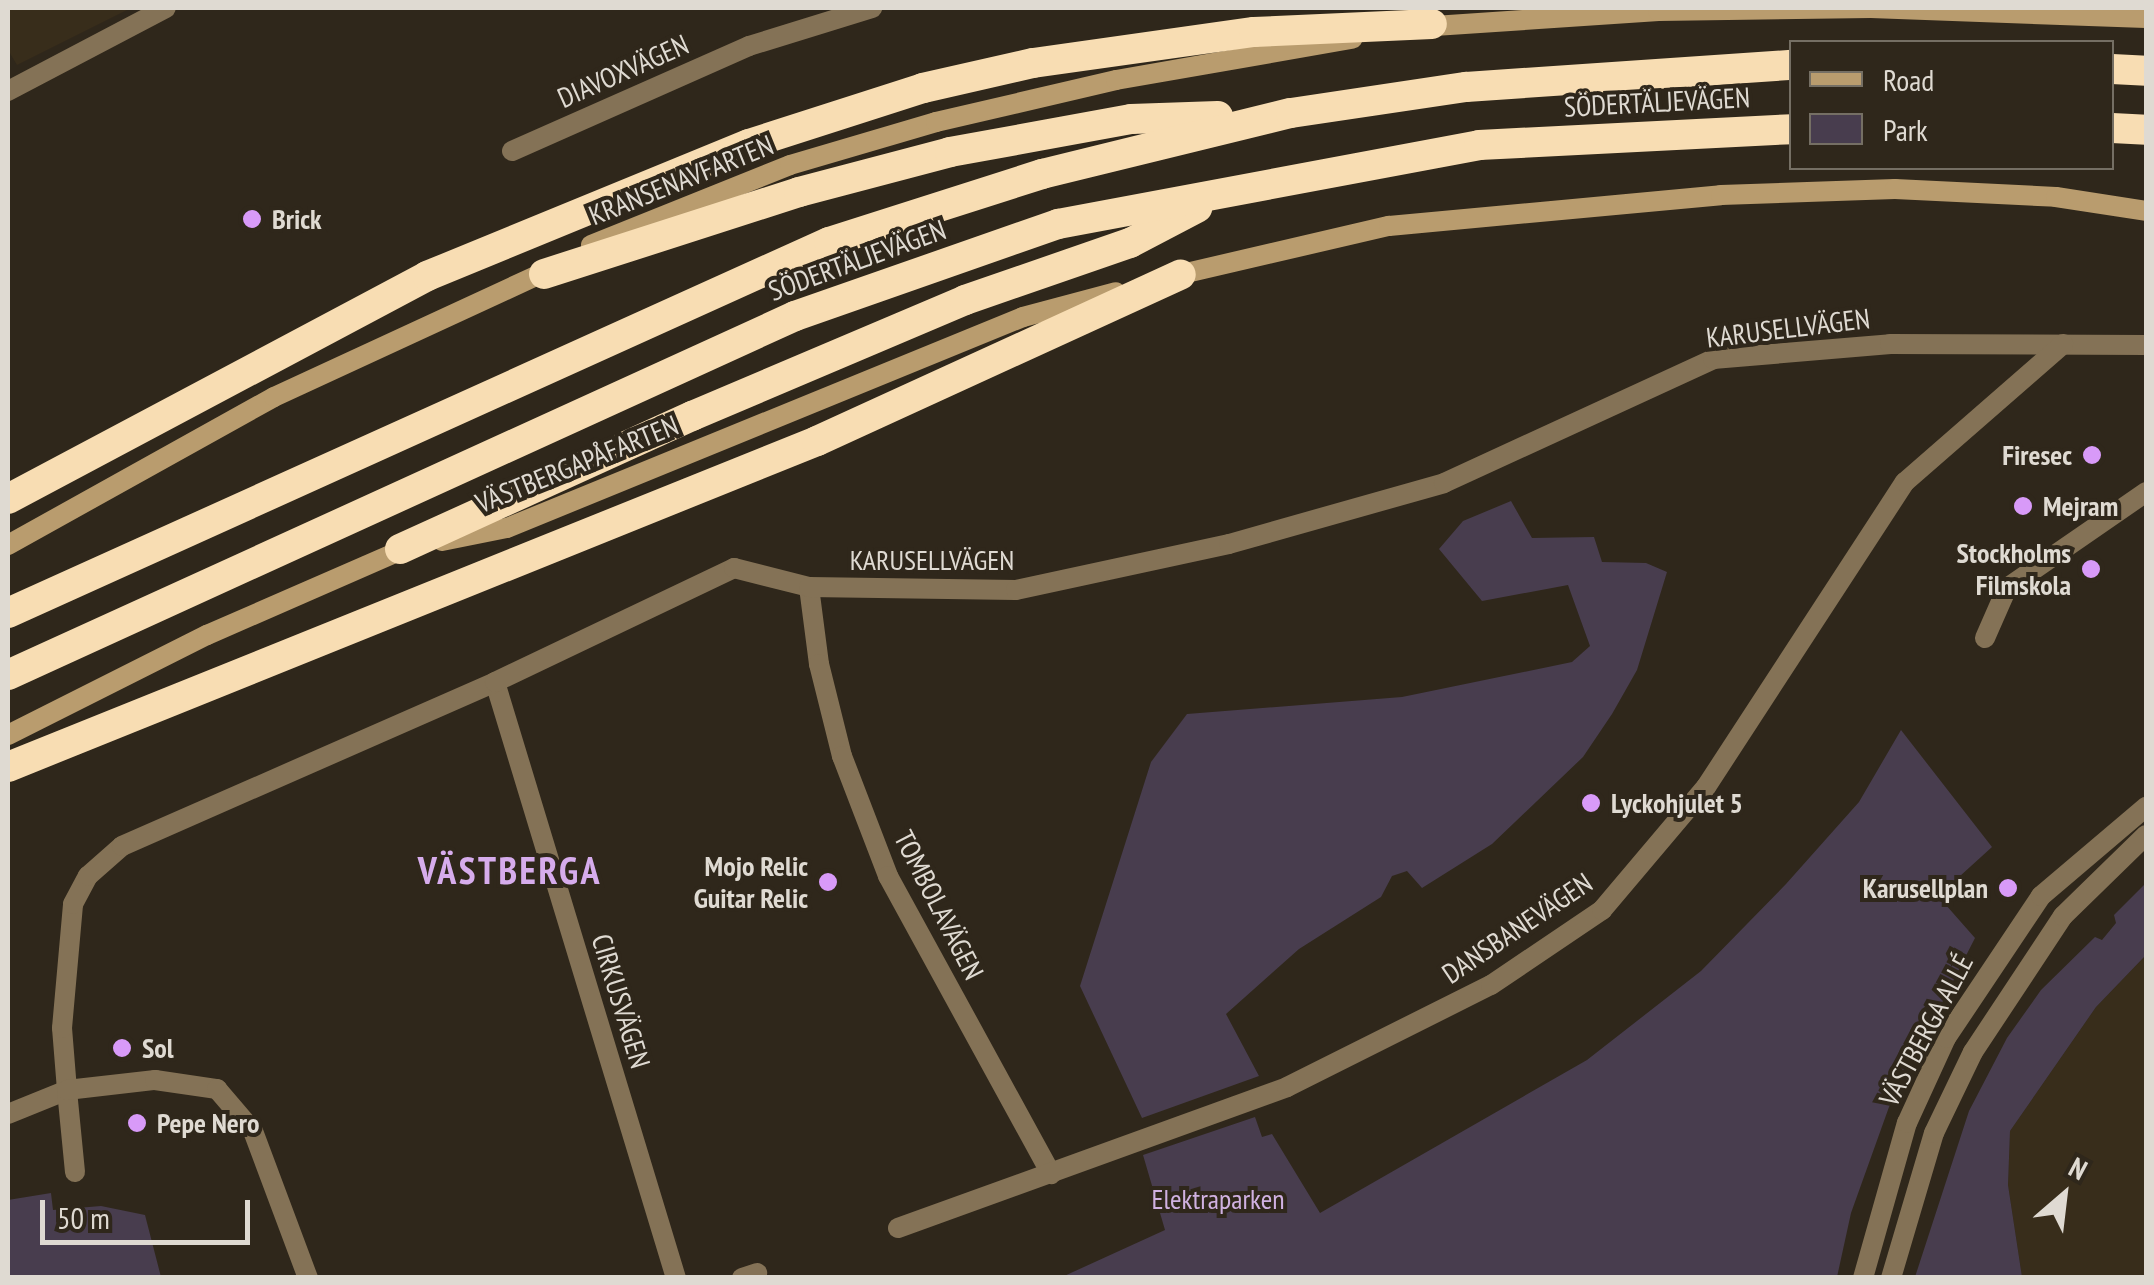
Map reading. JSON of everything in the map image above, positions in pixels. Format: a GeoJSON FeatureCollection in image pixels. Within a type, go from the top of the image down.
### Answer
{"type":"FeatureCollection","features":[{"type":"Feature","properties":{"kind":"highway"},"geometry":{"type":"LineString","coordinates":[[8,499],[427,276],[749,144],[923,88],[1033,62],[1254,32],[1432,24]]}},
{"type":"Feature","properties":{"kind":"highway","name":"SÖDERTÄLJEVÄGEN"},"geometry":{"type":"LineString","coordinates":[[8,613],[829,242],[1042,174],[1291,113],[1502,84],[1789,65]]}},
{"type":"Feature","properties":{"kind":"highway"},"geometry":{"type":"LineString","coordinates":[[2114,68],[2146,71]]}},
{"type":"Feature","properties":{"kind":"highway"},"geometry":{"type":"LineString","coordinates":[[544,274],[950,152],[1131,119],[1291,113]]}},
{"type":"Feature","properties":{"kind":"highway","name":"SÖDERTÄLJEVÄGEN"},"geometry":{"type":"LineString","coordinates":[[8,675],[596,402],[885,280],[1058,224],[1480,145],[1789,128]]}},
{"type":"Feature","properties":{"kind":"highway"},"geometry":{"type":"LineString","coordinates":[[2114,128],[2146,130]]}},
{"type":"Feature","properties":{"kind":"highway"},"geometry":{"type":"LineString","coordinates":[[400,549],[966,300],[1130,242],[1231,191]]}},
{"type":"Feature","properties":{"kind":"highway"},"geometry":{"type":"LineString","coordinates":[[8,767],[817,441],[1181,274]]}},
{"type":"Feature","properties":{"kind":"main road"},"geometry":{"type":"LineString","coordinates":[[1432,24],[1658,10],[1871,8],[2146,18]]}},
{"type":"Feature","properties":{"kind":"main road","name":"KRANSENAVFARTEN"},"geometry":{"type":"LineString","coordinates":[[8,545],[274,398],[544,274],[588,246],[790,164],[936,122],[1116,80],[1432,24]]}},
{"type":"Feature","properties":{"kind":"main road"},"geometry":{"type":"LineString","coordinates":[[1181,274],[1388,226],[1721,195],[1895,190],[2056,197],[2146,211]]}},
{"type":"Feature","properties":{"kind":"main road","name":"VÄSTBERGAPÅFARTEN"},"geometry":{"type":"LineString","coordinates":[[8,735],[207,635],[400,549],[508,528],[1023,317],[1181,274]]}},
{"type":"Feature","properties":{"kind":"street"},"geometry":{"type":"LineString","coordinates":[[8,90],[166,8]]}},
{"type":"Feature","properties":{"kind":"street","name":"DIAVOXVÄGEN"},"geometry":{"type":"LineString","coordinates":[[512,152],[749,46],[872,8]]}},
{"type":"Feature","properties":{"kind":"street","name":"KARUSELLVÄGEN"},"geometry":{"type":"LineString","coordinates":[[75,1172],[62,1028],[73,904],[88,876],[122,846],[495,682],[734,568],[820,587],[1016,590],[1229,544],[1444,482],[1713,360],[1890,344],[2146,345]]}},
{"type":"Feature","properties":{"kind":"street","name":"DANSBANEVÄGEN"},"geometry":{"type":"LineString","coordinates":[[898,1228],[1286,1087],[1491,986],[1602,910],[1706,786],[1905,482],[2063,344]]}},
{"type":"Feature","properties":{"kind":"street"},"geometry":{"type":"LineString","coordinates":[[1985,638],[2006,588],[2146,492]]}},
{"type":"Feature","properties":{"kind":"street","name":"TOMBOLAVÄGEN"},"geometry":{"type":"LineString","coordinates":[[820,587],[819,664],[842,756],[888,876],[1050,1174]]}},
{"type":"Feature","properties":{"kind":"street","name":"CIRKUSVÄGEN"},"geometry":{"type":"LineString","coordinates":[[495,682],[676,1278]]}},
{"type":"Feature","properties":{"kind":"street","name":"VÄSTBERGA ALLÉ"},"geometry":{"type":"LineString","coordinates":[[1863,1278],[1907,1122],[1946,1038],[2041,896],[2146,806]]}},
{"type":"Feature","properties":{"kind":"street","name":"VÄSTBERGA ALLÉ"},"geometry":{"type":"LineString","coordinates":[[1890,1278],[1934,1134],[1972,1052],[2064,916],[2146,834]]}},
{"type":"Feature","properties":{"kind":"street"},"geometry":{"type":"LineString","coordinates":[[8,1114],[66,1090],[155,1080],[217,1089],[252,1131],[308,1278]]}},
{"type":"Feature","properties":{"kind":"shaded area"},"geometry":{"type":"Polygon","coordinates":[[[8,8],[131,8],[17,65],[8,50],[8,8]]]}},
{"type":"Feature","properties":{"kind":"shaded area"},"geometry":{"type":"Polygon","coordinates":[[[2146,955],[2146,1277],[2022,1277],[2008,1185],[2010,1131],[2096,1007],[2146,955]]]}},
{"type":"Feature","properties":{"kind":"green space"},"geometry":{"type":"Polygon","coordinates":[[[1511,501],[1532,538],[1594,537],[1602,562],[1646,563],[1667,572],[1637,670],[1612,714],[1583,757],[1492,844],[1422,888],[1407,871],[1392,876],[1381,897],[1299,949],[1226,1014],[1259,1076],[1142,1118],[1080,986],[1151,762],[1187,714],[1402,697],[1572,662],[1590,646],[1568,585],[1482,601],[1439,549],[1463,521],[1511,501]]]}},
{"type":"Feature","properties":{"kind":"green space","name":"Elektraparken"},"geometry":{"type":"Polygon","coordinates":[[[1901,730],[1992,847],[1938,896],[1975,938],[1889,1107],[1851,1213],[1837,1277],[1062,1277],[1165,1230],[1143,1155],[1255,1117],[1262,1137],[1272,1134],[1320,1213],[1587,1060],[1701,971],[1786,884],[1859,802],[1901,730]]]}},
{"type":"Feature","properties":{"kind":"green space"},"geometry":{"type":"Polygon","coordinates":[[[2146,883],[2146,955],[2096,1007],[2010,1131],[2008,1185],[2022,1277],[1915,1277],[1969,1111],[2007,1038],[2041,990],[2095,937],[2102,940],[2116,923],[2114,915],[2146,883]]]}},
{"type":"Feature","properties":{"kind":"green space"},"geometry":{"type":"Polygon","coordinates":[[[51,1193],[53,1210],[101,1206],[145,1215],[161,1277],[8,1277],[8,1200],[51,1193]]]}},
{"type":"Feature","properties":{"kind":"place","name":"Brick"},"geometry":{"type":"Point","coordinates":[252,219]}},
{"type":"Feature","properties":{"kind":"place","name":"Firesec"},"geometry":{"type":"Point","coordinates":[2092,455]}},
{"type":"Feature","properties":{"kind":"place","name":"Mejram"},"geometry":{"type":"Point","coordinates":[2023,506]}},
{"type":"Feature","properties":{"kind":"place","name":"Stockholms Filmskola"},"geometry":{"type":"Point","coordinates":[2091,569]}},
{"type":"Feature","properties":{"kind":"place","name":"Lyckohjulet 5"},"geometry":{"type":"Point","coordinates":[1591,803]}},
{"type":"Feature","properties":{"kind":"place","name":"Mojo Relic Guitar Relic"},"geometry":{"type":"Point","coordinates":[828,882]}},
{"type":"Feature","properties":{"kind":"place","name":"Karusellplan"},"geometry":{"type":"Point","coordinates":[2008,888]}},
{"type":"Feature","properties":{"kind":"place","name":"Sol"},"geometry":{"type":"Point","coordinates":[122,1048]}},
{"type":"Feature","properties":{"kind":"place","name":"Pepe Nero"},"geometry":{"type":"Point","coordinates":[137,1123]}},
{"type":"Feature","properties":{"kind":"district","name":"VÄSTBERGA"},"geometry":{"type":"Point","coordinates":[510,870]}}]}
